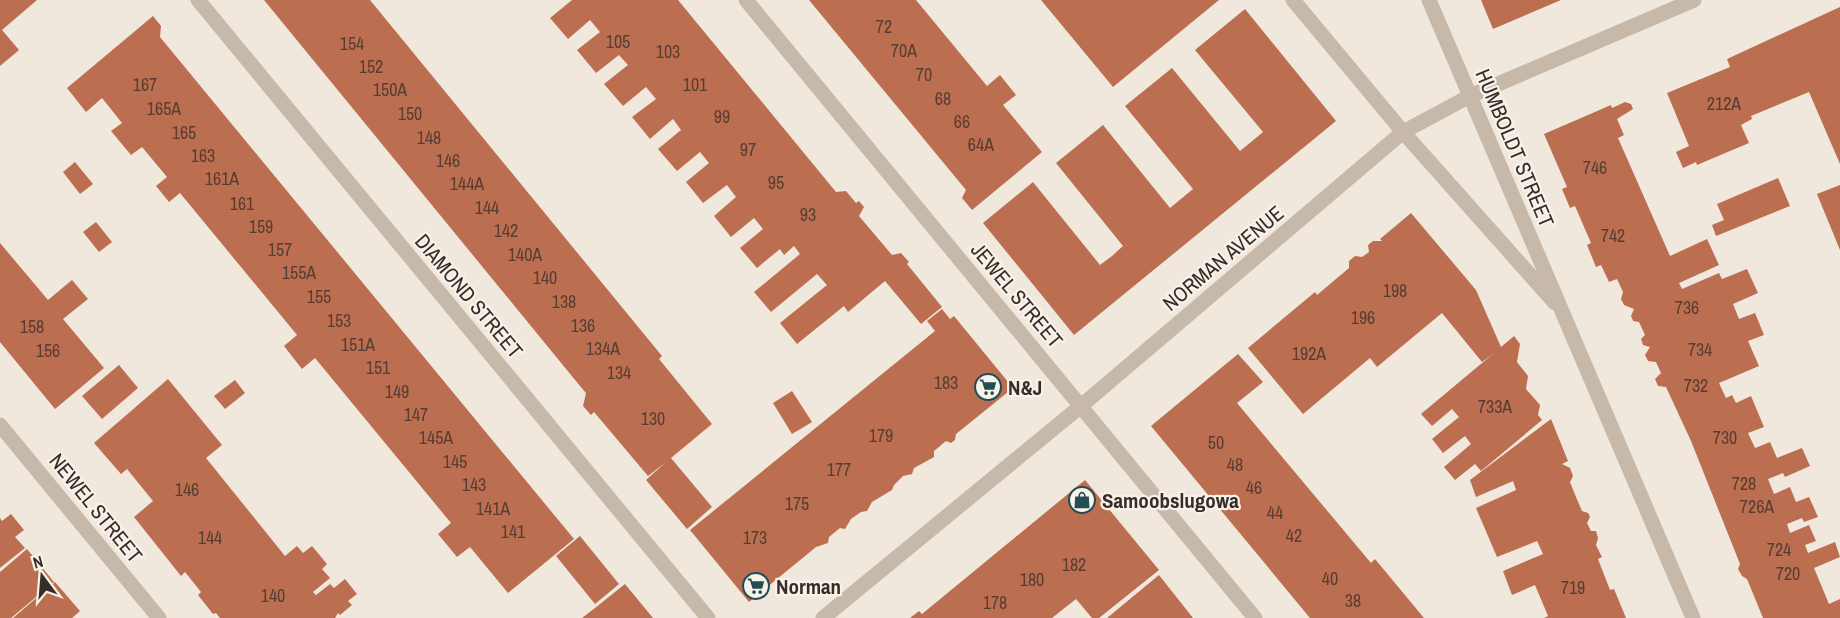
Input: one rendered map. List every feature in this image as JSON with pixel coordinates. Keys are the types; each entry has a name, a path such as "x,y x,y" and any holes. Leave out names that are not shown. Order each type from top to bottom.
{"street":[{"name":"DIAMOND STREET","path":"198,0 708,618"},
{"name":"JEWEL STREET","path":"746,0 1255,618"},
{"name":"HUMBOLDT STREET","path":"1293,0 1403,132 1563,312"},
{"name":"HUMBOLDT STREET","path":"1429,0 1693,618"},
{"name":"NORMAN AVENUE","path":"823,618 1081,406 1403,132 1470,96 1694,0"},
{"name":"NEWEL STREET","path":"0,425 159,618"}],"building":[{"path":"0,0 37,0 2,30 19,50 0,66"},
{"path":"264,0 370,0 662,356 659,359 712,424 671,458 712,507 687,529 646,480 666,462 648,476 594,412 591,415 583,406 586,393"},
{"path":"572,0 678,0 836,192 846,191 856,203 859,201 864,207 859,216 892,255 901,253 909,262 907,264 942,307 921,324 885,281 848,312 844,306 797,344 780,323 827,285 817,274 771,312 754,292 800,254 794,246 784,255 780,249 757,268 740,248 763,229 754,218 731,237 714,216 736,197 727,185 703,203 686,182 709,163 700,152 677,171 658,149 681,130 673,119 650,139 632,117 656,99 646,87 623,106 604,84 628,65 619,55 596,73 577,50 600,32 590,20 568,39 550,18"},
{"path":"809,0 916,0 987,86 1000,75 1016,95 1003,105 1042,152 972,210 962,198 966,190"},
{"path":"1041,0 1219,0 1113,87"},
{"path":"1481,0 1561,0 1493,29"},
{"path":"1840,7 1840,164 1809,92 1751,116 1752,119 1741,125 1749,143 1697,165 1696,162 1683,168 1676,152 1689,146 1667,93 1730,67 1727,59"},
{"path":"1245,9 1336,121 1074,335 983,223 1033,182 1100,265 1112,256 1123,246 1056,163 1103,125 1170,208 1193,189 1125,106 1172,68 1240,151 1263,132 1195,50"},
{"path":"153,16 161,26 160,37 574,539 508,593 470,547 457,557 438,534 451,523 315,358 302,369 284,346 297,335 180,193 169,202 156,186 167,177 142,147 131,155 111,131 122,123 102,98 86,112 67,88"},
{"path":"1625,102 1631,104 1633,109 1617,119 1624,135 1618,138 1670,256 1707,239 1719,265 1679,283 1682,289 1719,273 1722,279 1747,269 1758,293 1733,304 1739,319 1755,313 1764,335 1748,341 1759,366 1719,383 1726,398 1732,395 1736,403 1751,396 1764,427 1748,433 1755,448 1770,442 1777,458 1802,448 1810,466 1785,477 1783,473 1768,479 1774,494 1790,487 1796,502 1809,497 1818,517 1804,522 1802,518 1787,524 1790,533 1809,525 1816,541 1805,545 1808,553 1835,542 1840,557 1814,568 1829,604 1840,599 1840,618 1763,618 1747,579 1738,569 1740,564 1691,441 1666,387 1658,386 1655,379 1661,373 1656,362 1648,361 1645,355 1650,347 1643,345 1641,339 1645,335 1639,322 1633,321 1631,316 1634,309 1624,305 1621,299 1623,292 1617,279 1609,282 1601,265 1596,267 1587,245 1591,243 1575,206 1570,208 1562,189 1567,187 1544,134 1611,105 1612,108"},
{"path":"75,162 93,184 80,194 63,172"},
{"path":"1778,178 1790,206 1716,236 1712,225 1724,220 1717,204"},
{"path":"1840,185 1840,250 1817,194"},
{"path":"1411,213 1476,290 1501,347 1514,336 1520,344 1517,362 1528,376 1526,389 1540,405 1538,415 1542,420 1481,471 1475,464 1455,480 1444,467 1471,444 1465,436 1443,453 1432,439 1459,417 1452,409 1432,426 1421,414 1494,353 1482,362 1442,313 1377,367 1370,358 1303,414 1248,348 1315,292 1317,295 1349,268 1349,261 1355,256 1362,257 1369,252 1368,245 1373,241 1382,241 1380,239"},
{"path":"96,222 112,242 99,252 83,232"},
{"path":"0,243 48,300 72,280 88,299 63,319 104,368 55,409 0,342"},
{"path":"942,309 950,319 954,316 1013,388 956,434 955,440 951,443 946,441 934,451 934,457 914,468 912,474 903,476 892,490 872,502 867,511 861,512 851,519 845,529 840,528 829,537 828,543 816,547 749,602 690,530 935,331 927,321"},
{"path":"1238,354 1263,382 1237,403 1371,563 1375,559 1424,618 1310,618 1151,426"},
{"path":"119,365 138,388 102,419 82,396"},
{"path":"168,379 222,445 206,458 285,556 297,546 303,553 312,546 327,564 322,569 330,578 313,592 316,595 330,584 334,588 345,579 357,594 348,601 352,605 340,615 338,613 335,618 220,618 216,613 213,614 198,595 201,592 185,572 181,576 134,517 153,501 127,469 121,474 94,443"},
{"path":"235,380 245,393 225,409 214,396"},
{"path":"792,391 812,422 792,434 773,403"},
{"path":"1551,419 1568,461 1562,464 1570,468 1573,476 1570,482 1576,497 1582,511 1588,513 1590,517 1587,523 1591,531 1596,531 1598,538 1596,545 1602,557 1598,559 1610,590 1614,589 1626,618 1544,618 1548,616 1535,585 1512,595 1503,571 1543,554 1537,541 1497,557 1476,508 1516,490 1513,481 1476,497 1470,480"},
{"path":"1085,480 1159,570 1099,618 1092,618 1076,599 1052,618 910,618 919,611 922,614"},
{"path":"11,514 24,530 15,537 25,548 0,568 0,518 2,521"},
{"path":"580,536 619,584 595,604 556,556"},
{"path":"27,549 54,582 11,618 0,618 0,572"},
{"path":"1159,575 1193,618 1107,618"},
{"path":"55,582 80,611 72,618 13,618"},
{"path":"625,584 653,618 582,618 595,608"}],"place":[{"name":"N&J","path":"988,387"},
{"name":"Samoobslugowa","path":"1082,500"},
{"name":"Norman","path":"756,586"}]}
